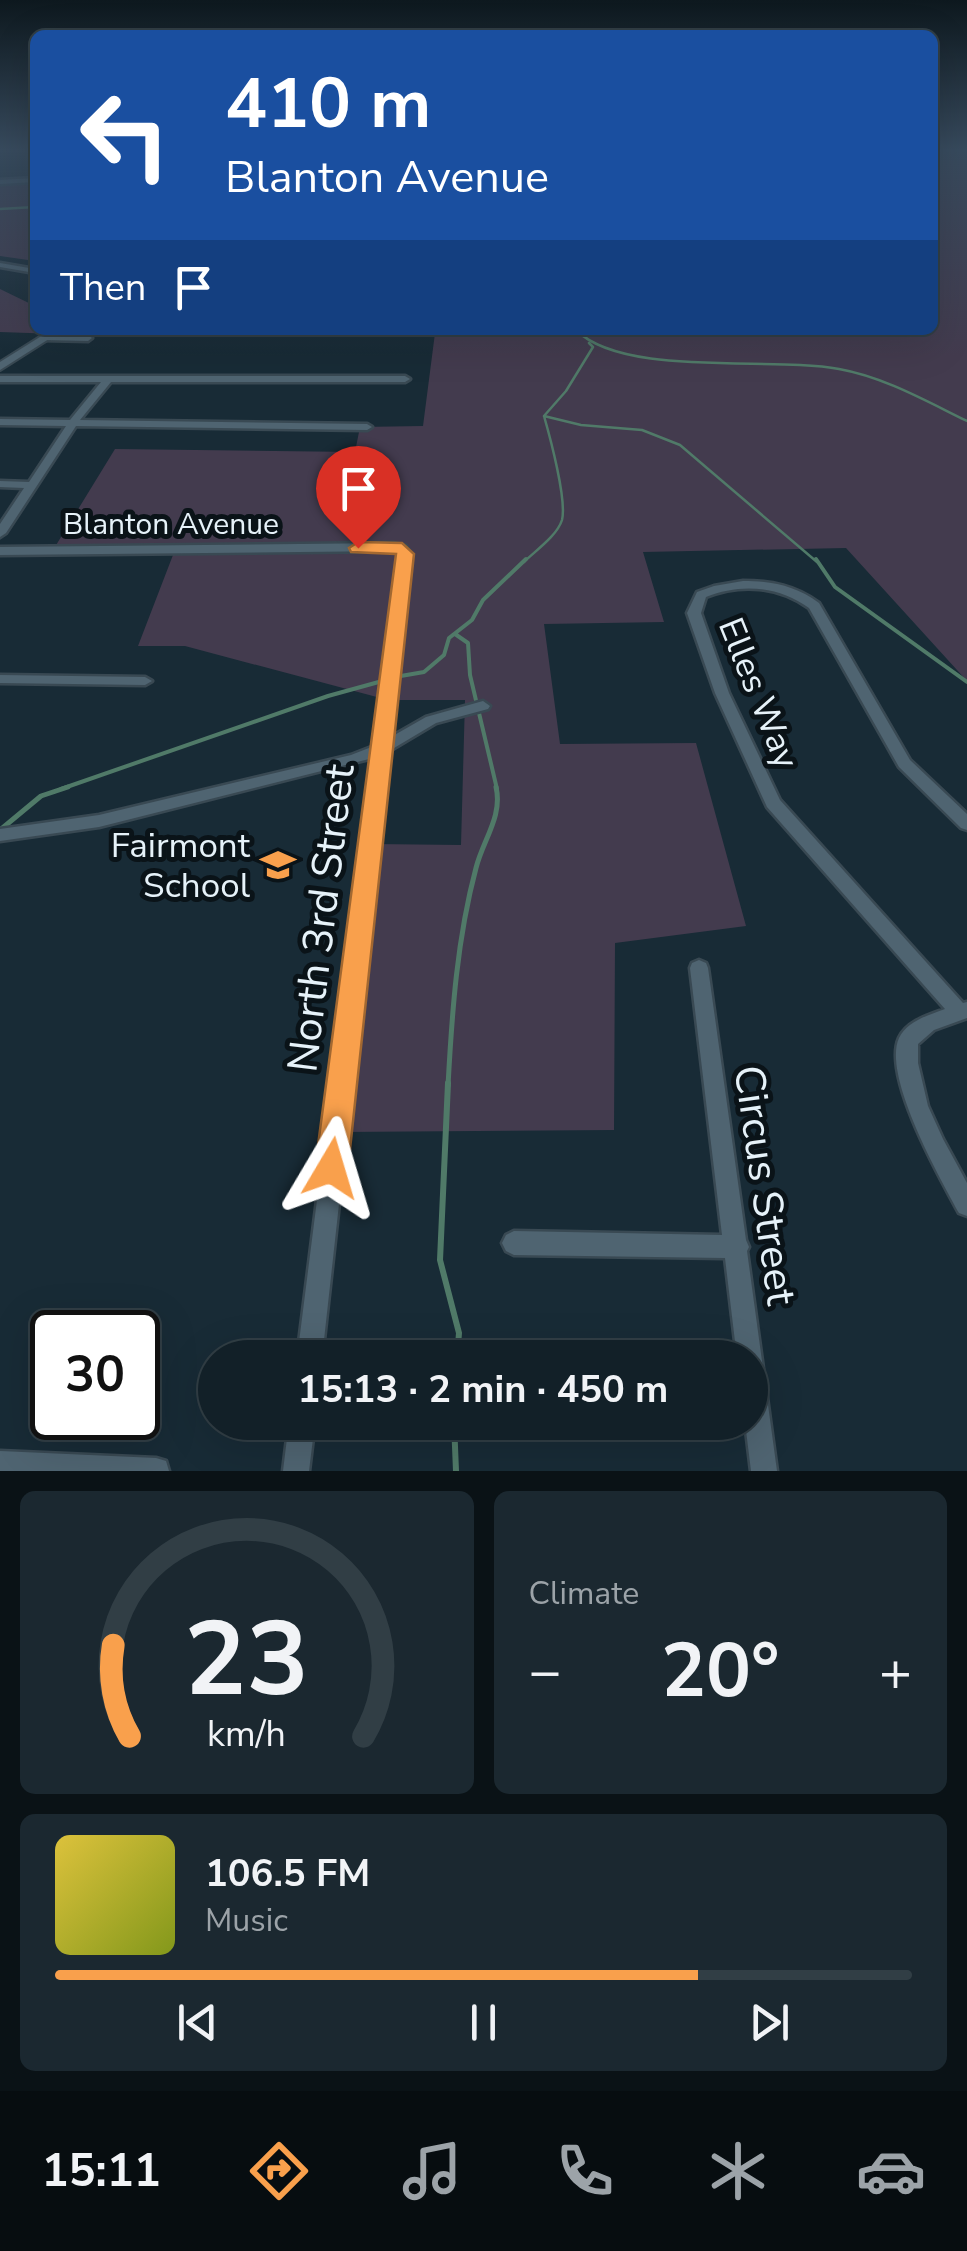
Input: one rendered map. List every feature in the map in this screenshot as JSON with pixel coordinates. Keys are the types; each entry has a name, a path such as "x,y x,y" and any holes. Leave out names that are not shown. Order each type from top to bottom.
{"street":[{"path":"0,265 30,270"},
{"path":"0,367 50,335"},
{"path":"46,338 88,338"},
{"path":"0,379 405,379"},
{"path":"0,533 73,423 108,380"},
{"path":"0,422 367,426"},
{"path":"0,484 32,485"},
{"name":"Blanton Avenue","path":"0,551 402,549"},
{"name":"North 3rd Street","path":"311,1340 405,554 402,549"},
{"name":"Elles Way","path":"963,1011 773,803 722,693 694,613 701,595 732,585 785,590 805,598 814,606 904,763 967,824"},
{"path":"0,680 146,681"},
{"path":"0,834 99,821 380,750 431,720 483,706"},
{"name":"Circus Street","path":"699,968 764,1471"},
{"path":"963,1011 928,1024 908,1041 906,1067 916,1104 967,1205"},
{"path":"514,1243 737,1248"},
{"path":"296,1471 300,1440"},
{"path":"0,1464 156,1471"}],"shaded area":[{"path":"0,219 30,219 30,260 0,256"},
{"path":"938,219 967,219 967,681 846,548 643,552 664,622 544,624 560,744 696,743 746,926 615,943 614,1130 342,1132 372,844 461,845 465,700 388,700 185,646 138,646 173,555 50,555 115,449 355,452 360,427 423,426 435,335 938,335"},
{"path":"0,289 30,304 30,333 0,332"}],"waterway":[{"path":"583,335 598,345 628,355 663,360 839,369 872,378 967,421"},
{"path":"544,416 566,391 593,347 589,343"},
{"path":"524,562 551,537 562,520 560,484 544,416"},
{"path":"544,416 581,425 642,430 680,445 817,562"},
{"path":"395,677 424,672 444,655 449,638 472,620 483,600 526,559"},
{"path":"816,559 835,587 967,682"},
{"path":"455,634 468,643 470,675 497,789"},
{"path":"61,789 328,696 386,680"},
{"path":"0,830 41,796 68,787"},
{"path":"448,1086 464,922 476,868 495,818 496,787"},
{"path":"448,1083 440,1260 458,1340"},
{"path":"455,1440 456,1471"}],"place":[{"name":"Fairmont School","path":"278,865"}],"route":[{"path":"331,1168 405,554 402,549 358,548"}]}
